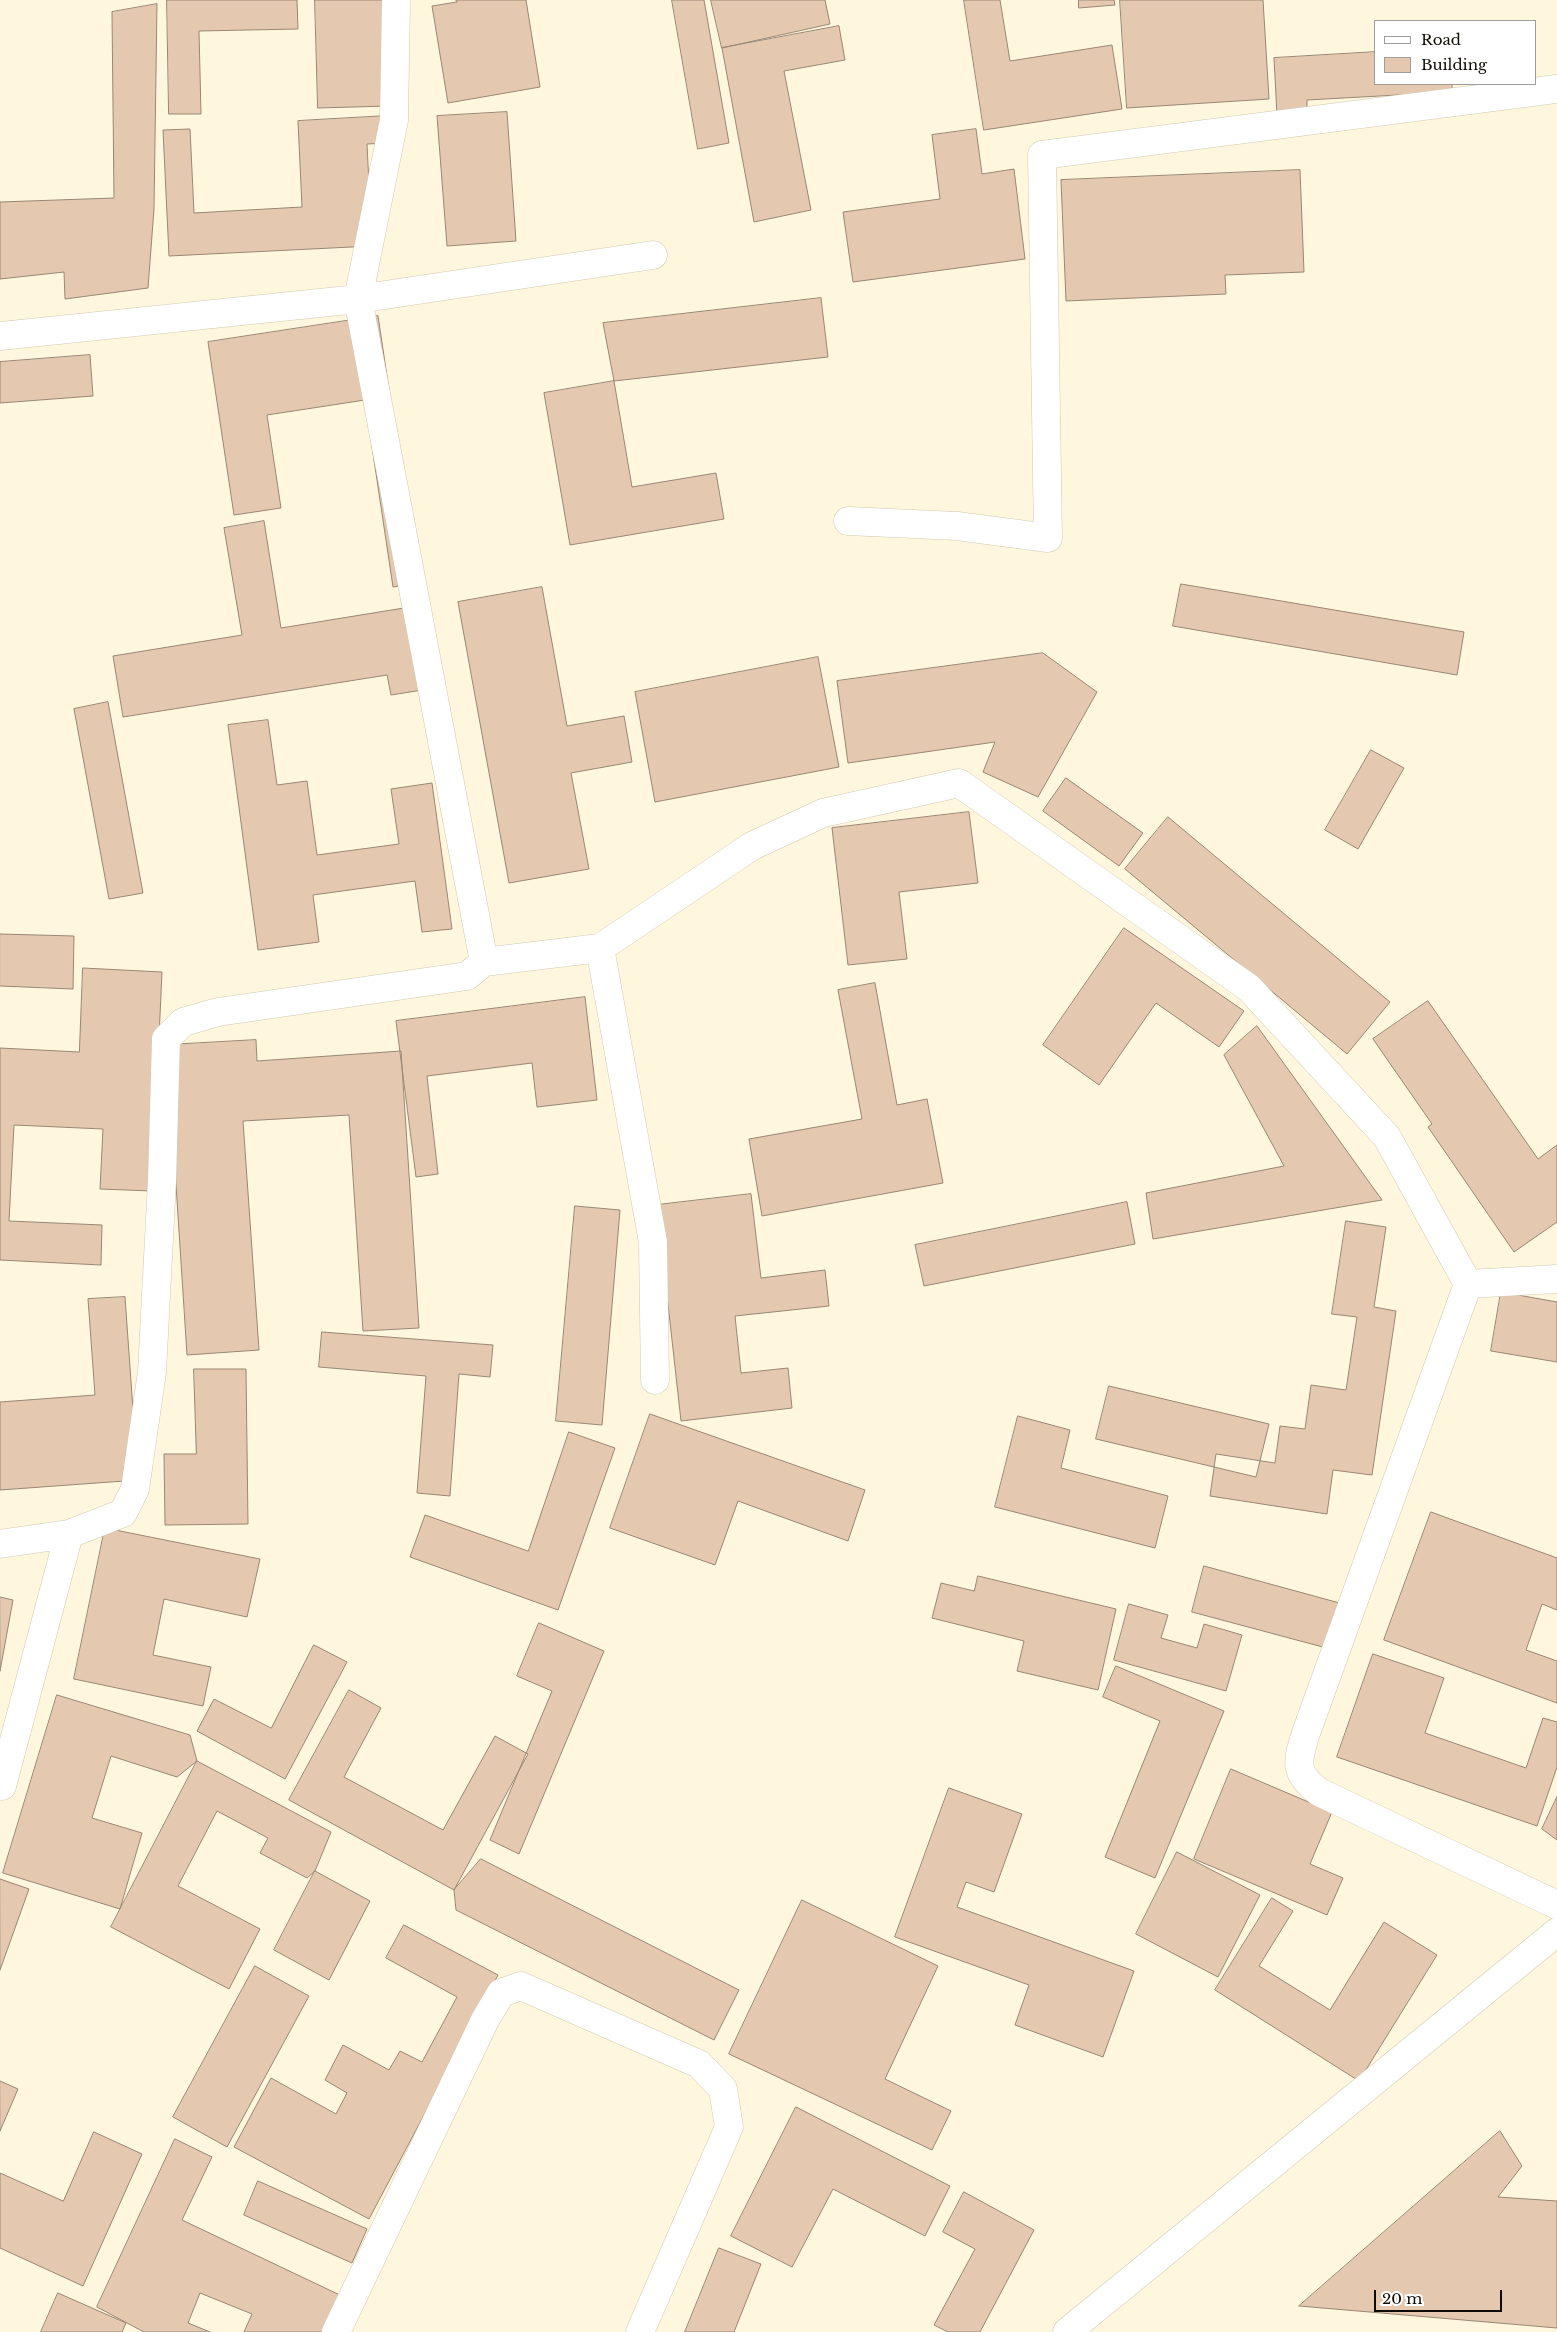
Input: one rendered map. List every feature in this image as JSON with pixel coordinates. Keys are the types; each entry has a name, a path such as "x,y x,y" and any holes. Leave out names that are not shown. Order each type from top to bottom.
{"street":[{"path":"396,0 394,120 358,299 484,962"},
{"path":"848,521 957,526 1048,538 1042,155 1557,89"},
{"path":"0,336 358,299 653,255"},
{"path":"0,1544 69,1534 123,1513 135,1489 152,1372 162,1181 166,1039 183,1022 218,1012 467,976 484,962 600,948 752,846 814,817 824,813 959,783 1249,988 1387,1137 1468,1284 1297,1762 1304,1781 1319,1792 1557,1905"},
{"path":"600,948 653,1242 655,1380"},
{"path":"1468,1284 1557,1279"},
{"path":"2,1786 69,1534"},
{"path":"1068,2332 1557,1932"},
{"path":"336,2332 485,2020 501,1993 521,1986 699,2064 723,2089 729,2127 640,2332"}],"building":[{"path":"167,0 297,0 298,29 199,31 201,114 169,114"},
{"path":"315,0 386,0 389,106 318,108"},
{"path":"456,0 526,0 540,87 448,103 432,6 457,2"},
{"path":"672,0 704,0 729,143 698,149"},
{"path":"711,0 825,0 830,24 722,48"},
{"path":"964,0 1000,0 1010,61 1112,45 1122,109 984,130"},
{"path":"1079,0 1114,0 1115,5 1079,8"},
{"path":"1120,0 1263,0 1269,99 1127,108"},
{"path":"157,4 154,209 148,288 65,299 64,272 0,279 0,202 114,198 112,12"},
{"path":"839,26 845,60 784,71 811,210 754,222 722,48"},
{"path":"1374,52 1374,85 1452,85 1452,92 1307,100 1307,111 1277,115 1274,58"},
{"path":"507,112 516,241 447,246 437,116"},
{"path":"386,116 387,143 367,144 372,246 169,256 163,130 190,129 194,213 302,207 298,121"},
{"path":"976,129 982,174 1014,169 1025,259 853,282 843,212 940,199 932,135"},
{"path":"1300,170 1304,272 1225,275 1226,294 1066,301 1061,180"},
{"path":"821,298 828,357 614,381 603,323"},
{"path":"378,316 418,583 393,587 365,400 267,415 281,508 234,515 208,342"},
{"path":"90,355 93,396 0,403 0,362"},
{"path":"614,381 632,487 716,473 724,519 570,545 544,393"},
{"path":"264,521 281,628 416,606 429,689 391,695 387,675 123,717 113,656 242,635 224,528"},
{"path":"1181,584 1464,632 1457,675 1173,626"},
{"path":"542,587 567,726 624,716 632,762 571,773 589,869 509,883 458,602"},
{"path":"1043,653 1097,692 1038,797 983,772 995,742 848,763 837,681"},
{"path":"818,657 839,767 655,802 635,692"},
{"path":"108,702 143,893 109,899 74,709"},
{"path":"268,720 277,785 307,781 317,855 399,844 391,789 432,783 452,929 422,932 415,881 313,895 319,942 258,950 228,725"},
{"path":"1371,750 1404,768 1358,849 1325,830"},
{"path":"1066,778 1143,833 1119,866 1043,811"},
{"path":"969,812 978,883 899,892 907,959 848,965 832,828"},
{"path":"1168,817 1390,1002 1347,1054 1125,869"},
{"path":"1124,928 1244,1011 1219,1047 1156,1003 1099,1085 1043,1045"},
{"path":"0,934 74,936 73,989 0,986"},
{"path":"83,968 162,972 152,1191 100,1189 103,1129 14,1125 9,1221 102,1225 101,1265 0,1260 0,1048 79,1052"},
{"path":"875,983 897,1105 927,1099 943,1183 762,1216 749,1139 862,1119 838,990"},
{"path":"585,997 597,1100 537,1107 532,1063 427,1076 438,1174 416,1177 396,1021"},
{"path":"1428,1001 1538,1159 1557,1145 1557,1222 1514,1252 1428,1127 1432,1124 1373,1039"},
{"path":"1257,1026 1382,1200 1153,1239 1146,1193 1284,1166 1224,1055"},
{"path":"256,1040 257,1061 401,1051 419,1328 363,1331 349,1115 243,1121 259,1350 187,1355 167,1045"},
{"path":"751,1194 761,1278 825,1270 829,1306 735,1316 741,1373 788,1368 792,1408 681,1421 657,1205"},
{"path":"1127,1202 1135,1244 924,1286 915,1245"},
{"path":"575,1206 620,1210 602,1425 556,1421"},
{"path":"1346,1221 1386,1227 1374,1307 1396,1311 1372,1475 1333,1470 1327,1514 1210,1496 1216,1454 1275,1463 1280,1426 1305,1429 1311,1385 1346,1390 1357,1317 1332,1314"},
{"path":"1501,1292 1557,1302 1557,1362 1491,1351"},
{"path":"125,1297 138,1480 0,1490 0,1402 95,1395 88,1299"},
{"path":"322,1332 493,1345 490,1377 459,1374 450,1496 417,1493 426,1376 319,1367"},
{"path":"194,1369 246,1369 248,1524 165,1525 164,1454 196,1454"},
{"path":"1109,1386 1269,1424 1256,1477 1096,1439"},
{"path":"650,1414 865,1490 848,1541 738,1501 715,1565 610,1528"},
{"path":"1018,1416 1070,1430 1061,1468 1168,1496 1155,1548 995,1507"},
{"path":"569,1432 615,1448 558,1610 410,1557 425,1515 528,1551"},
{"path":"1431,1512 1557,1558 1557,1610 1542,1604 1526,1650 1557,1661 1557,1703 1384,1640"},
{"path":"105,1528 260,1559 247,1617 164,1599 153,1655 211,1667 203,1706 74,1679"},
{"path":"1204,1566 1347,1605 1334,1650 1192,1612"},
{"path":"978,1576 1116,1609 1098,1690 1017,1671 1024,1641 932,1618 941,1583 974,1591"},
{"path":"0,1597 13,1600 0,1671"},
{"path":"1129,1604 1168,1615 1161,1638 1197,1648 1204,1624 1242,1635 1226,1691 1114,1660"},
{"path":"539,1623 604,1651 519,1854 490,1840 552,1691 517,1676"},
{"path":"314,1645 347,1662 285,1779 197,1731 214,1699 271,1728"},
{"path":"1373,1654 1444,1678 1425,1733 1526,1768 1543,1718 1557,1722 1557,1767 1537,1826 1337,1757"},
{"path":"1116,1666 1224,1711 1155,1878 1105,1857 1160,1721 1103,1697"},
{"path":"349,1690 381,1708 344,1777 443,1830 495,1736 528,1754 454,1890 289,1800"},
{"path":"57,1695 190,1735 197,1761 177,1777 111,1756 92,1818 142,1833 120,1909 3,1873"},
{"path":"197,1761 331,1832 315,1871 307,1878 260,1853 268,1838 217,1811 178,1886 260,1929 229,1989 111,1927"},
{"path":"1231,1769 1332,1812 1310,1864 1343,1878 1327,1915 1194,1859"},
{"path":"949,1788 1022,1814 994,1892 966,1882 957,1907 1134,1971 1103,2057 1015,2025 1029,1985 895,1937"},
{"path":"1557,1797 1557,1840 1542,1829"},
{"path":"1177,1852 1260,1895 1218,1977 1136,1934"},
{"path":"481,1859 739,1990 714,2040 456,1910 454,1890"},
{"path":"315,1871 370,1901 329,1980 274,1950"},
{"path":"0,1879 29,1889 0,1970"},
{"path":"1272,1898 1293,1911 1259,1966 1330,2010 1384,1922 1437,1955 1359,2081 1215,1990"},
{"path":"802,1900 938,1966 885,2079 951,2111 932,2150 729,2054"},
{"path":"404,1925 498,1975 369,2219 234,2147 271,2078 336,2114 347,2093 325,2080 343,2045 389,2070 400,2051 422,2062 457,1997 386,1958"},
{"path":"255,1966 309,1996 227,2147 173,2117"},
{"path":"0,2081 18,2089 0,2131"},
{"path":"796,2107 950,2186 925,2236 833,2189 792,2267 731,2236"},
{"path":"1500,2131 1522,2166 1498,2197 1557,2201 1557,2328 1299,2306"},
{"path":"94,2132 142,2154 83,2286 0,2248 0,2173 63,2201"},
{"path":"175,2139 212,2157 182,2220 344,2297 327,2332 244,2332 252,2314 200,2293 188,2323 210,2332 144,2332 97,2307"},
{"path":"258,2181 367,2229 352,2263 244,2215"},
{"path":"964,2192 1034,2230 980,2332 948,2332 934,2325 975,2249 943,2232"},
{"path":"719,2248 761,2264 734,2332 685,2332"},
{"path":"58,2293 126,2323 122,2332 41,2332"}]}
